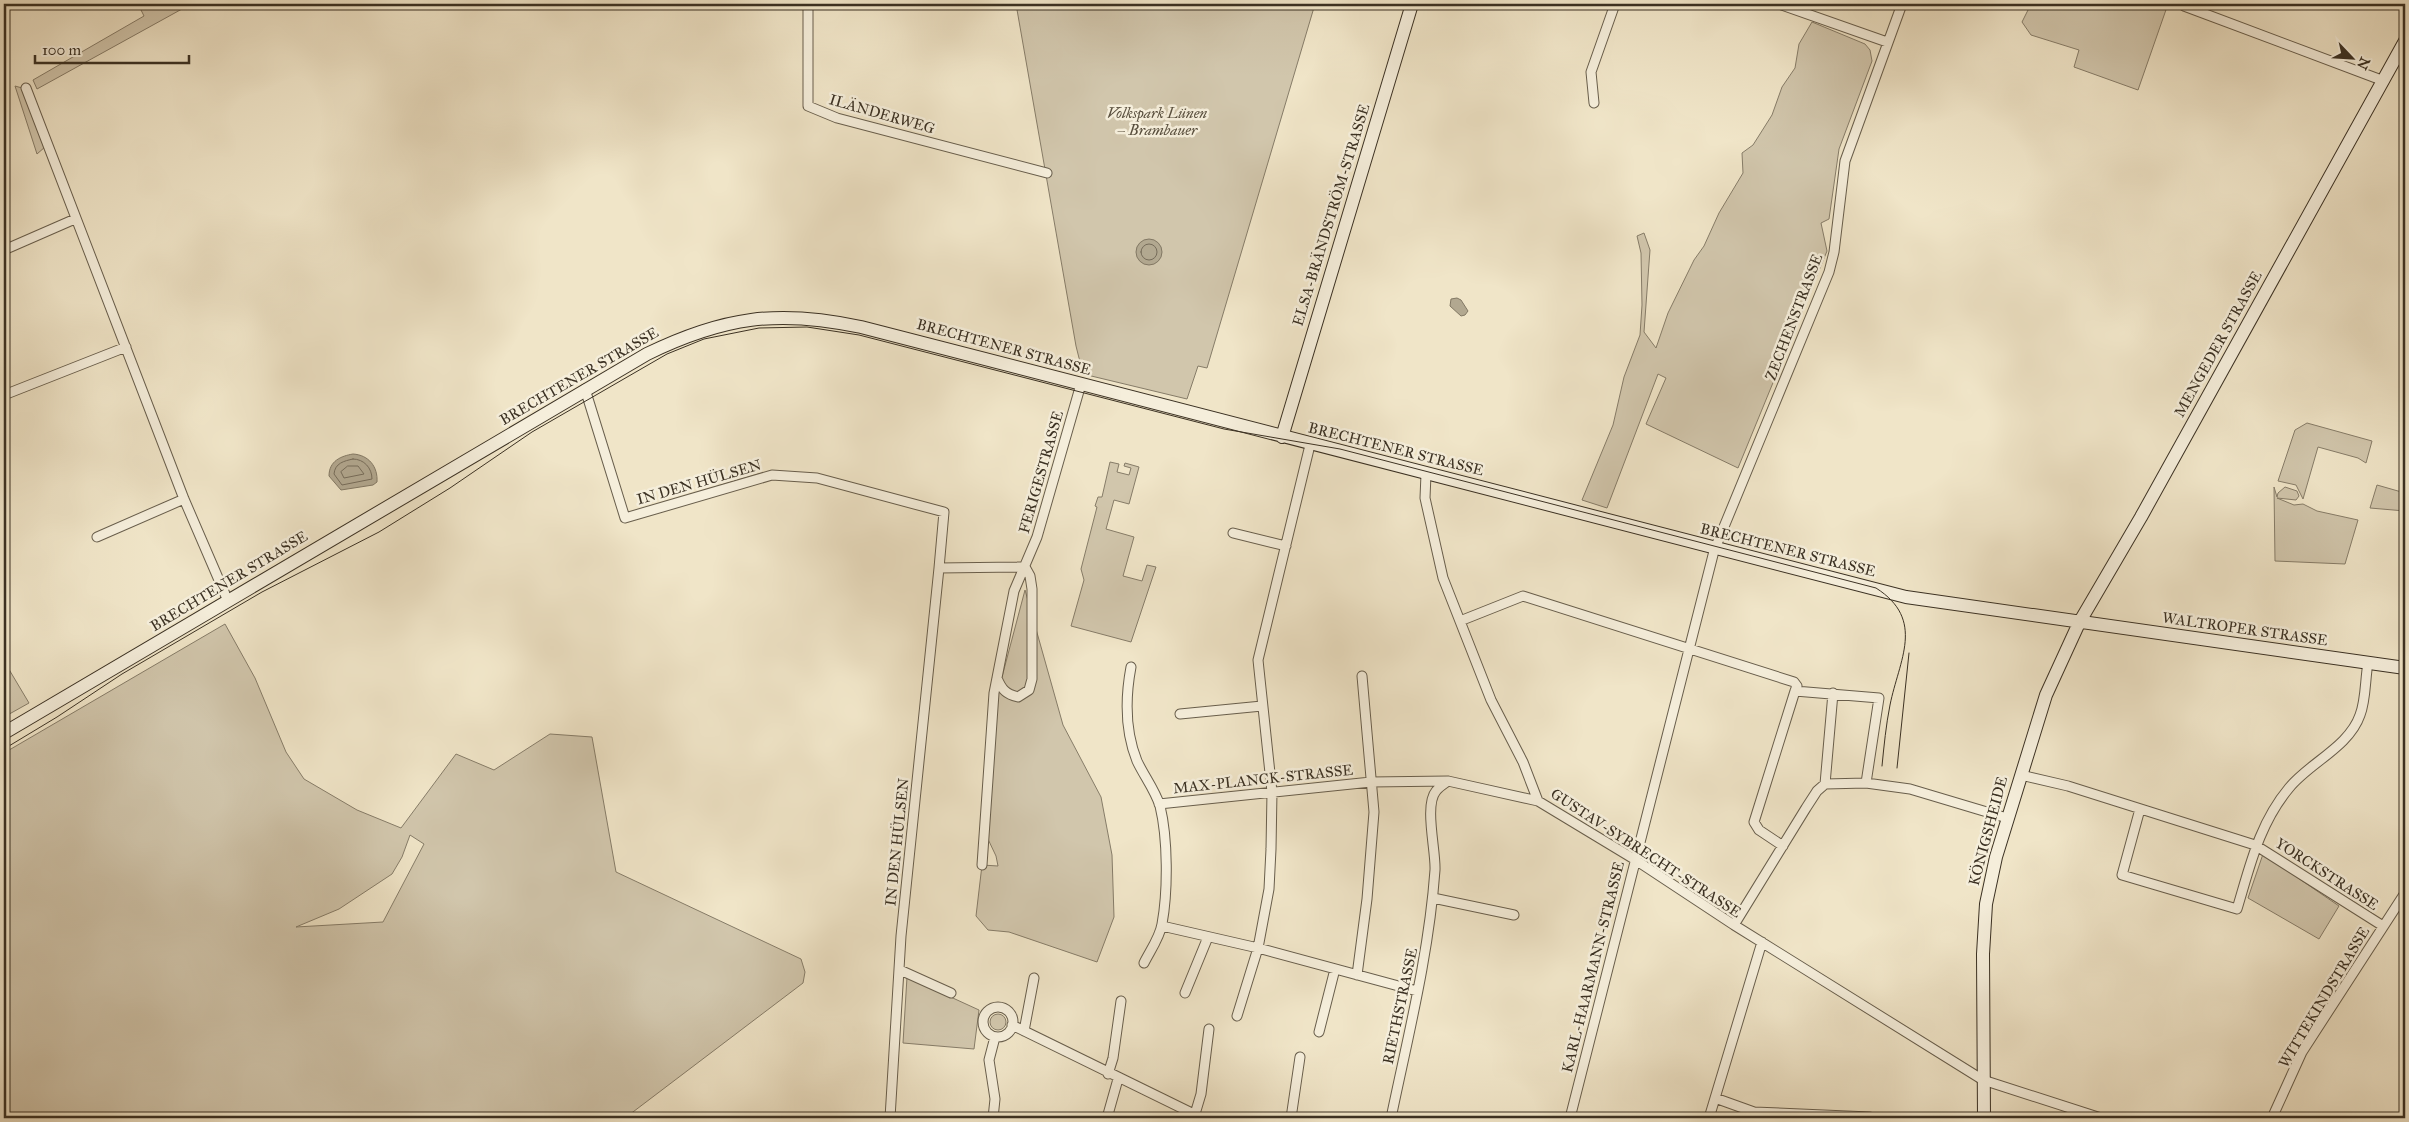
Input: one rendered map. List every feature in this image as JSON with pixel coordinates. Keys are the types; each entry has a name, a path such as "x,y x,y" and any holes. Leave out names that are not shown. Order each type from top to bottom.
{"main road":[{"name":"ELSA-BRÄNDSTRÖM-STRASSE","path":"1282,437 1412,4"},
{"name":"MENGEDER STRASSE","path":"2079,623 2404,48"},
{"name":"BRECHTENER STRASSE","path":"4,733 647,354 693,333 725,323 778,317 818,319 860,326 1310,445 1906,597 2079,623"},
{"name":"WALTROPER STRASSE","path":"2079,623 2405,668"},
{"name":"KÖNIGSHEIDE","path":"1984,1118 1985,912 1989,883 2007,818 2046,695 2079,623"}],"street":[{"name":"ILÄNDERWEG","path":"808,4 808,106 837,118 1047,173"},
{"path":"1594,103 1592,72 1615,4"},
{"path":"1779,4 1887,42"},
{"name":"ZECHENSTRASSE","path":"1715,548 1830,272 1845,161 1902,4"},
{"path":"2184,6 2384,81"},
{"path":"26,88 184,499 228,601"},
{"path":"4,250 75,219"},
{"path":"4,395 126,347"},
{"name":"FERIGESTRASSE","path":"982,865 997,678 1014,591 1037,537 1081,384"},
{"name":"IN DEN HÜLSEN","path":"585,389 625,518 772,475 817,478 944,512 900,970 890,1118"},
{"path":"1237,1016 1258,948 1269,889 1272,792 1258,660 1310,445"},
{"name":"GUSTAV-SYBRECHT-STRASSE","path":"1426,474 1425,498 1443,578 1491,700 1522,762 1538,801 1634,859 1734,925 1983,1080 2101,1118"},
{"path":"97,537 184,499"},
{"path":"1232,533 1286,546"},
{"name":"KARL-HAARMANN-STRASSE","path":"1570,1118 1634,859 1715,548"},
{"path":"939,568 1025,567 1030,576 1034,665 1029,690 1018,697 1008,695 1002,690 997,678"},
{"path":"1460,621 1524,596 1688,648 1795,687 1879,698 1866,783"},
{"path":"2255,844 2267,821 2289,788 2354,728 2360,715 2368,663"},
{"path":"1131,667 1126,690 1126,717 1137,760 1159,804 1163,824 1166,878 1162,926 1144,963"},
{"name":"MAX-PLANCK-STRASSE","path":"1362,676 1371,782"},
{"path":"1783,846 1759,830 1754,822 1795,687"},
{"path":"1825,784 1833,693"},
{"path":"1180,714 1262,706"},
{"name":"YORCKSTRASSE","path":"2021,775 2068,786 2255,844 2383,926"},
{"name":"MAX-PLANCK-STRASSE","path":"1159,804 1371,782 1448,781 1538,801"},
{"name":"RIETHSTRASSE","path":"1391,1118 1417,991 1433,898 1435,862 1431,808 1435,792 1448,781"},
{"path":"1357,975 1367,899 1374,812 1371,782"},
{"path":"1734,925 1817,791 1825,784 1866,783 1910,789 2007,818"},
{"name":"YORCKSTRASSE","path":"2140,809 2122,875 2237,909 2255,844"},
{"name":"WITTEKINDSTRASSE","path":"2272,1118 2302,1052 2405,893"},
{"path":"1433,898 1514,915"},
{"path":"1162,926 1258,948 1417,991"},
{"path":"1184,993 1208,937"},
{"path":"1709,1118 1762,942"},
{"path":"1319,1032 1335,969"},
{"path":"900,970 951,993"},
{"path":"1024,1031 1034,978"},
{"path":"1108,1074 1113,1058 1121,1001"},
{"path":"999,1007 1008,1011 1012,1019 1012,1025 1004,1035 995,1037 987,1032 983,1024 985,1015 990,1009 999,1007"},
{"path":"1012,1025 1118,1079 1199,1116 1209,1029"},
{"path":"993,1118 995,1099 989,1060 995,1037"},
{"path":"1291,1118 1300,1056"},
{"path":"1108,1118 1118,1079"},
{"path":"1715,1098 1754,1112 1870,1117"}],"green space":[{"path":"138,4 191,4 37,89 33,80 144,16"},
{"name":"Volkspark Lünen – Brambauer","path":"1016,4 1315,4 1207,368 1198,366 1187,399 1083,374 1076,346"},
{"path":"2031,4 2168,4 2138,90 2074,67 2079,50 2031,35 2022,22"},
{"path":"1812,22 1865,44 1870,50 1872,61 1839,149 1829,219 1821,223 1827,251 1738,468 1646,424 1666,378 1658,374 1607,508 1582,500 1613,425 1624,377 1640,335 1642,305 1641,253 1637,236 1644,233 1650,250 1644,332 1656,348 1668,313 1694,260 1704,246 1719,213 1743,173 1742,153 1753,145 1772,115 1782,87 1795,68 1799,44"},
{"path":"15,86 22,88 45,147 37,154"},
{"path":"2307,423 2372,441 2366,463 2358,458 2318,447 2303,499 2296,485 2278,481 2295,430"},
{"path":"1313,426 1343,434 1342,438 1312,431"},
{"path":"1110,462 1119,464 1117,472 1129,475 1131,468 1124,466 1125,463 1139,467 1129,504 1114,500 1106,529 1134,537 1123,576 1142,581 1147,565 1156,567 1131,642 1071,626 1084,580 1081,569 1097,507 1095,506 1098,497 1102,497"},
{"path":"2377,485 2405,493 2405,511 2370,508"},
{"path":"2274,487 2277,497 2278,493 2285,487 2297,491 2299,496 2296,500 2277,498 2294,505 2303,504 2317,511 2358,520 2345,564 2275,561"},
{"path":"1025,590 1063,725 1101,797 1112,855 1114,917 1097,962 1009,932 988,930 976,916 982,865 998,866 996,856 987,837 998,692"},
{"path":"225,624 255,678 286,752 304,779 357,810 401,828 456,754 494,770 550,734 592,737 616,872 801,959 805,972 803,983 625,1118 4,1118 4,753","holes":["410,835 424,844 383,922 296,927 339,909 392,874 402,857"]},
{"path":"4,661 29,703 4,717"},
{"path":"2263,854 2339,906 2319,939 2248,898"},
{"path":"907,977 979,1010 974,1049 903,1043"},
{"path":"998,1014 1006,1022 998,1030 990,1022"}],"water":[{"path":"1149,239 1158,243 1162,252 1158,261 1149,265 1140,261 1136,252 1140,243"},
{"path":"1457,298 1461,300 1468,311 1465,315 1461,316 1450,306 1451,299"},
{"path":"353,454 368,459 376,471 377,482 373,485 341,490 329,476 331,467 336,460"}],"tram line":[{"path":"4,749 122,674 262,592 379,532 450,488 532,432 667,354 704,339 759,328 807,327 859,335 1224,429 1340,449 1876,588 1891,600 1901,613 1905,627 1903,657 1890,705 1882,766"},
{"path":"1897,768 1909,653"}]}
